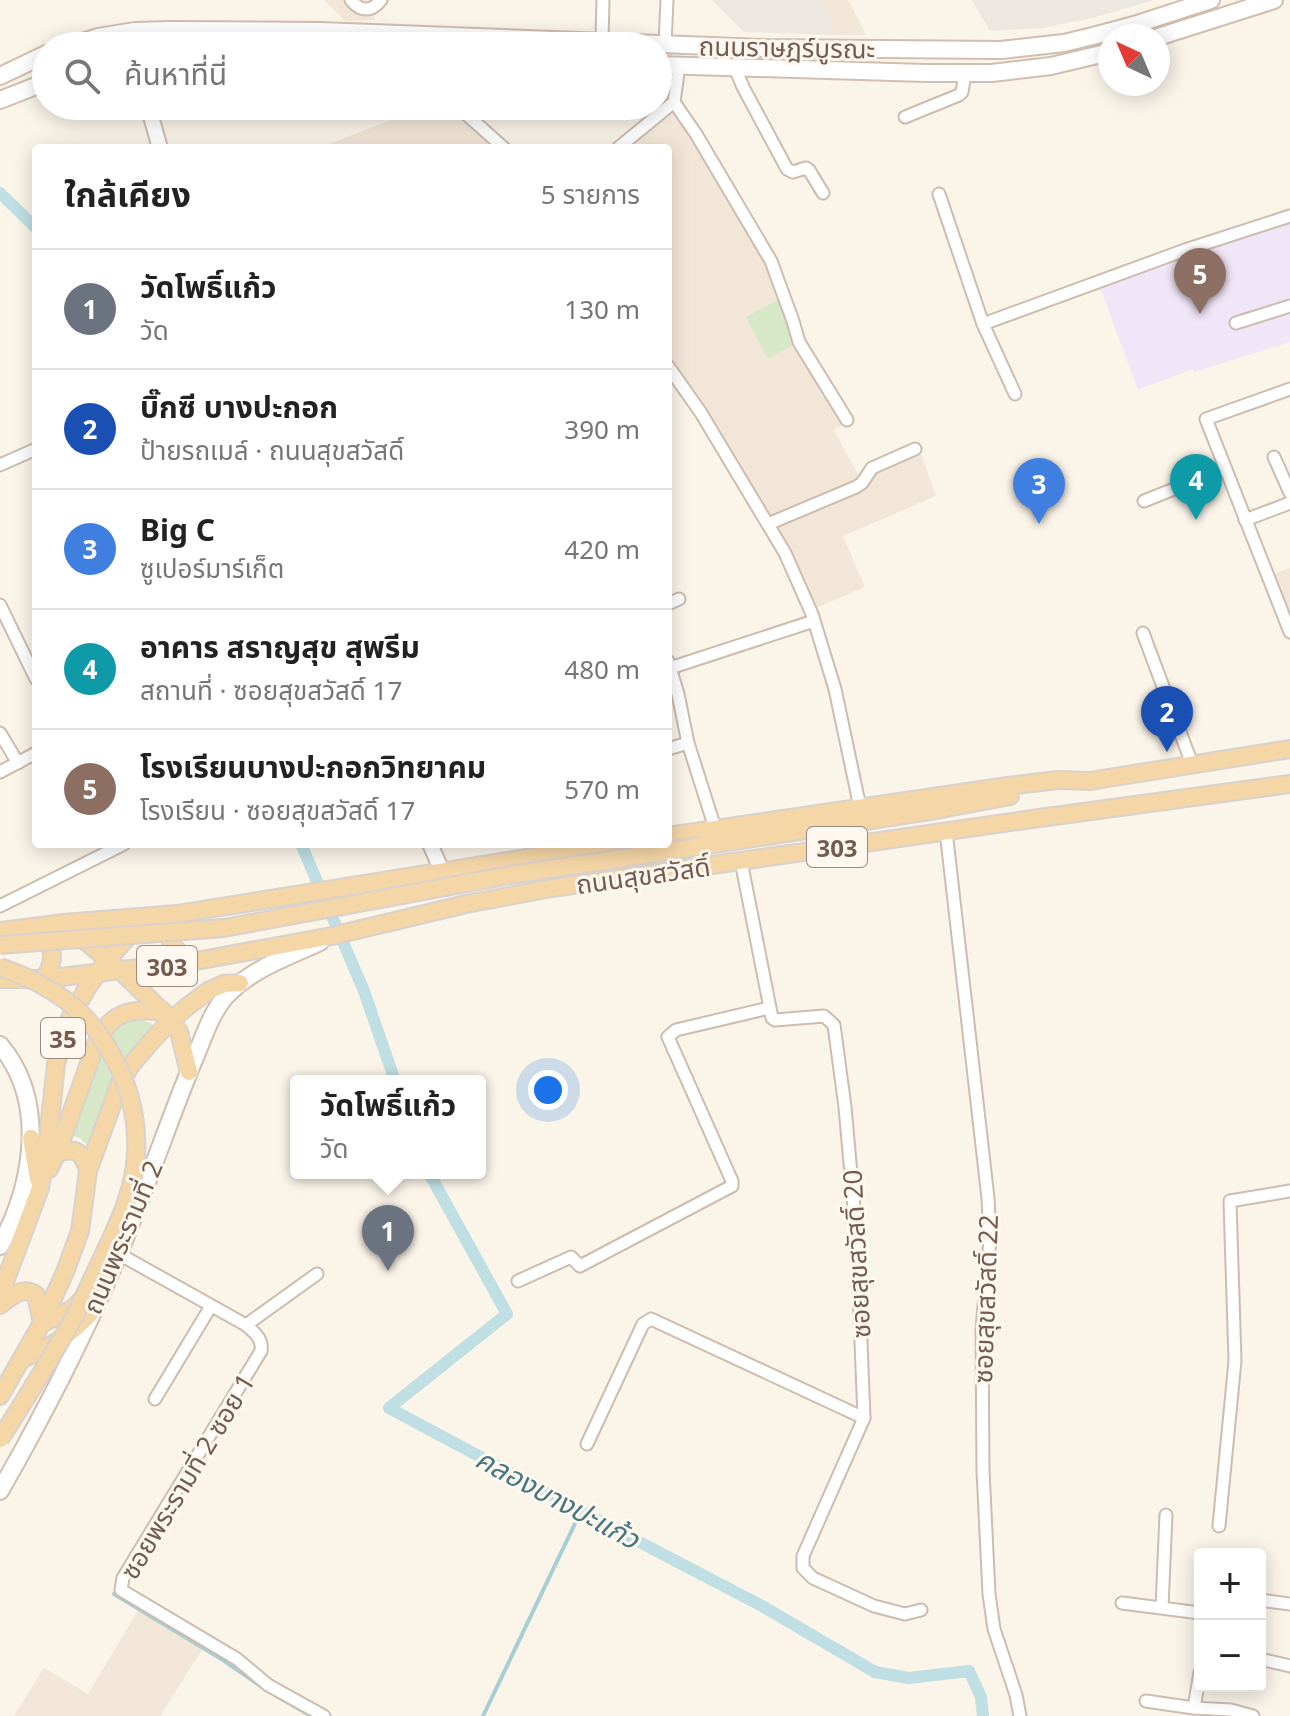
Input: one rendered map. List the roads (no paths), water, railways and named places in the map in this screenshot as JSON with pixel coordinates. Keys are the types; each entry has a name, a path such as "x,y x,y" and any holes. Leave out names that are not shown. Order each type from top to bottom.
{"main road":[{"name":"ถนนราษฎร์บูรณะ","path":"672,44 957,50 1017,48 1093,36 1211,0"},
{"path":"1170,33 1274,0"},
{"name":"ถนนราษฎร์บูรณะ","path":"672,66 965,74 1023,71 1098,55"},
{"path":"0,76 32,61"},
{"path":"3,99 32,88"},
{"name":"ถนนสุขสวัสดิ์","path":"672,835 1058,780 1090,781 1290,749"},
{"name":"303","path":"0,945 224,928 510,875 936,810 1090,781"},
{"name":"ถนนสุขสวัสดิ์","path":"0,979 43,979 109,968 191,962 332,936 466,904 552,888 1290,784"},
{"name":"ถนนสุขสวัสดิ์","path":"0,931 152,917 264,902 588,848"},
{"path":"177,914 169,938 174,948 191,962"},
{"name":"35","path":"0,1295 40,1188 61,1041 77,1003 109,968 139,925 152,917"},
{"path":"64,923 109,968 168,1016 179,1032 189,1072"},
{"path":"36,927 52,947 54,958 50,971 43,979"},
{"name":"ถนนพระรามที่ 2","path":"0,1491 44,1410 119,1254 213,1014 240,983 260,970 332,936"},
{"path":"0,967 28,977 60,996 87,1019 107,1045 125,1083 134,1116 136,1156 125,1205 74,1316 0,1439"},
{"name":"ถนนพระรามที่ 2","path":"0,1396 42,1323 65,1272 80,1231 88,1171 120,1083 168,1016 208,991 224,984 240,983"},
{"path":"40,1188 57,1153 97,1041 107,1025 114,1018 133,1010 168,1016"},
{"name":"35","path":"0,1045 20,1074 30,1111 31,1138 23,1186 0,1246"},
{"path":"31,1138 40,1188"},
{"path":"57,1153 69,1150 81,1153 88,1171"},
{"path":"0,1305 14,1294 27,1290 33,1292 42,1323 71,1310 109,1275"},
{"path":"22,1359 50,1348 71,1334 91,1313"}],"street":[{"path":"351,0 357,7 367,9 381,0"},
{"path":"602,32 603,0"},
{"path":"666,32 667,0"},
{"path":"679,66 674,102 771,261 799,342 847,420"},
{"path":"735,68 787,169 793,172 809,170 823,193"},
{"path":"905,117 959,95 965,74"},
{"path":"152,120 159,144"},
{"path":"473,120 500,144"},
{"path":"623,144 652,120"},
{"path":"939,194 983,324 1015,394"},
{"path":"983,324 1185,250 1290,216"},
{"path":"1236,323 1290,306"},
{"path":"672,372 701,413 785,553 814,621 835,689 860,807"},
{"path":"1290,389 1206,419 1290,632"},
{"path":"768,524 856,487 872,468 915,449"},
{"path":"0,465 32,451"},
{"path":"1274,457 1290,493"},
{"path":"1144,501 1196,475 1224,469"},
{"path":"1245,520 1290,503"},
{"path":"0,605 32,671"},
{"path":"672,664 814,621"},
{"path":"1143,633 1192,764"},
{"path":"672,687 715,828"},
{"path":"0,733 18,763"},
{"path":"672,748 688,743"},
{"path":"0,772 32,755"},
{"name":"ซอยสุขสวัสดิ์ 22","path":"946,831 988,1198 990,1240 982,1328 983,1470 989,1594 994,1629 1020,1716"},
{"path":"0,906 116,848"},
{"path":"432,848 442,871"},
{"path":"518,1281 571,1257 580,1266 732,1186 668,1037 676,1030 769,1008 741,861"},
{"name":"ซอยสุขสวัสดิ์ 20","path":"769,1008 775,1020 824,1016 834,1025 857,1241 864,1418 803,1556 803,1568 813,1578 874,1606 905,1614 921,1610"},
{"path":"1219,1526 1235,1361 1230,1201 1290,1191"},
{"path":"119,1254 246,1325 317,1274"},
{"path":"155,1399 211,1306"},
{"path":"587,1444 643,1324 651,1319 864,1418"},
{"name":"ซอยพระรามที่ 2 ซอย 1","path":"246,1325 259,1337 261,1351 120,1586 123,1592 237,1659 268,1685 324,1716"},
{"path":"1162,1607 1166,1515"},
{"path":"1266,1601 1290,1604"},
{"path":"1122,1603 1194,1612"},
{"path":"1266,1660 1290,1666"},
{"path":"1194,1708 1197,1692"},
{"path":"1146,1701 1231,1710 1253,1716"}],"waterway":[{"name":"คลองบางปะแก้ว","path":"0,193 32,224"},
{"name":"คลองบางปะแก้ว","path":"303,848 364,991 393,1075"},
{"name":"คลองบางปะแก้ว","path":"432,1179 507,1314 389,1408 762,1606 875,1672 909,1678 969,1671 981,1697 983,1716"},
{"path":"483,1716 581,1511"},
{"path":"114,1594 268,1691"},
{"path":"275,1695 311,1716"}],"place":[{"name":"โรงเรียนบางปะกอกวิทยาคม","path":"1200,314"},
{"name":"อาคาร สราญสุข สุพรีม","path":"1196,520"},
{"name":"Big C","path":"1039,524"},
{"name":"บิ๊กซี บางปะกอก","path":"1167,752"},
{"name":"วัดโพธิ์แก้ว","path":"388,1271"}]}
